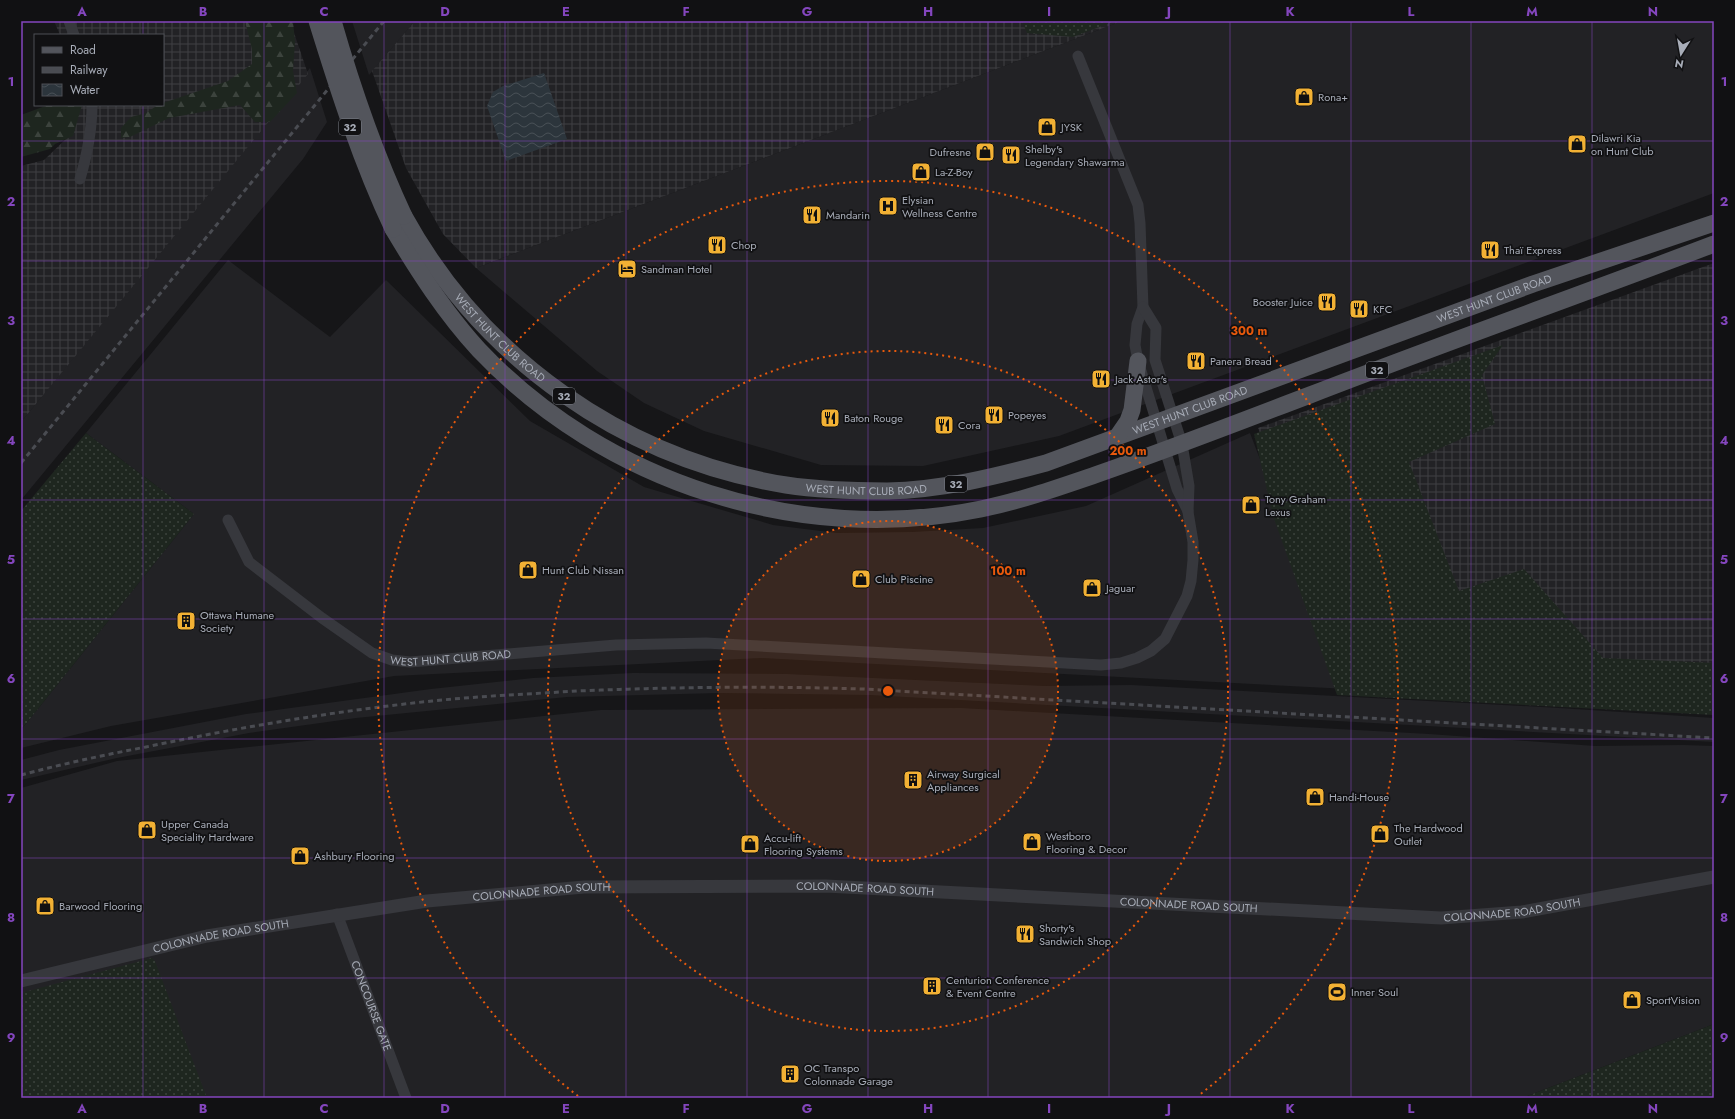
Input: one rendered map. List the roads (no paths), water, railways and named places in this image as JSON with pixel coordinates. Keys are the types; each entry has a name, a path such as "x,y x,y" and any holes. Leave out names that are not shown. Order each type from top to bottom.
{"main road":[{"name":"WEST HUNT CLUB ROAD","path":"317,21 344,110 358,148 398,223 421,276 459,326 498,369 532,399 572,428 623,458 685,485 735,501 789,512 835,518 887,519 982,509 1020,499 1164,451 1330,387 1714,244"},
{"name":"WEST HUNT CLUB ROAD","path":"333,21 366,125 388,183 398,223 421,246 454,293 494,337 546,383 581,408 636,438 672,453 724,471 769,482 805,487 889,491 961,483 1014,472 1046,463 1533,284 1714,223"},
{"path":"1117,437 1128,422 1132,410 1138,361"}],"street":[{"path":"69,21 74,34"},
{"path":"1078,56 1138,206 1143,307 1137,324 1135,345 1138,361 1164,451"},
{"path":"80,179 88,145 92,106"},
{"path":"1143,307 1156,328 1155,360 1182,444"},
{"name":"WEST HUNT CLUB ROAD","path":"228,520 249,562 322,618 372,653 392,660 410,662 616,645 706,643 1101,665 1121,663 1137,658 1151,651 1165,639 1181,610 1191,581 1194,560 1193,542 1188,512 1189,486 1182,444"},
{"name":"WEST HUNT CLUB ROAD","path":"1164,451 1176,489 1188,512"},
{"name":"COLONNADE ROAD SOUTH","path":"21,981 192,938 427,901 584,887 826,886 1441,918 1522,912 1714,877"},
{"name":"CONCOURSE GATE","path":"337,914 406,1098"}],"water":[{"path":"544,73 567,139 506,161 487,106 493,92 503,86"}],"railway":[{"path":"21,463 384,21"},
{"path":"21,775 99,756 217,733 289,720 360,710 432,701 577,691 720,687 863,689 1714,738"}],"place":[{"name":"Rona+","path":"1304,97"},
{"name":"JYSK","path":"1047,127"},
{"name":"Dilawri Kia on Hunt Club","path":"1577,144"},
{"name":"Dufresne","path":"985,152"},
{"name":"Shelby's Legendary Shawarma","path":"1011,155"},
{"name":"La-Z-Boy","path":"921,172"},
{"name":"Elysian Wellness Centre","path":"888,206"},
{"name":"Mandarin","path":"812,215"},
{"name":"Chop","path":"717,245"},
{"name":"Thaï Express","path":"1490,250"},
{"name":"Sandman Hotel","path":"627,269"},
{"name":"Booster Juice","path":"1327,302"},
{"name":"KFC","path":"1359,309"},
{"name":"Panera Bread","path":"1196,361"},
{"name":"Jack Astor's","path":"1101,379"},
{"name":"Popeyes","path":"994,415"},
{"name":"Baton Rouge","path":"830,418"},
{"name":"Cora","path":"944,425"},
{"name":"Tony Graham Lexus","path":"1251,505"},
{"name":"Hunt Club Nissan","path":"528,570"},
{"name":"Club Piscine","path":"861,579"},
{"name":"Jaguar","path":"1092,588"},
{"name":"Ottawa Humane Society","path":"186,621"},
{"name":"Airway Surgical Appliances","path":"913,780"},
{"name":"Handi-House","path":"1315,797"},
{"name":"Upper Canada Speciality Hardware","path":"147,830"},
{"name":"The Hardwood Outlet","path":"1380,834"},
{"name":"Westboro Flooring & Decor","path":"1032,842"},
{"name":"Accu-lift Flooring Systems","path":"750,844"},
{"name":"Ashbury Flooring","path":"300,856"},
{"name":"Barwood Flooring","path":"45,906"},
{"name":"Shorty's Sandwich Shop","path":"1025,934"},
{"name":"Centurion Conference & Event Centre","path":"932,986"},
{"name":"Inner Soul","path":"1337,992"},
{"name":"SportVision","path":"1632,1000"},
{"name":"OC Transpo Colonnade Garage","path":"790,1074"}]}
